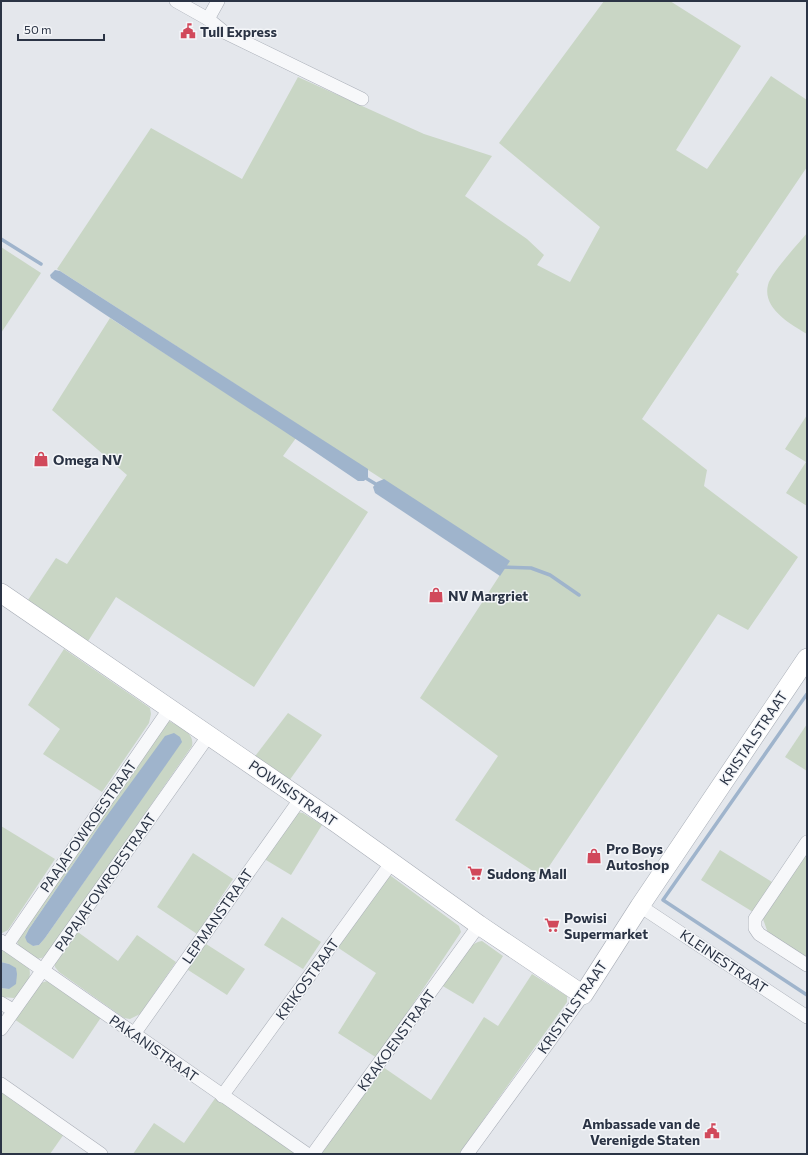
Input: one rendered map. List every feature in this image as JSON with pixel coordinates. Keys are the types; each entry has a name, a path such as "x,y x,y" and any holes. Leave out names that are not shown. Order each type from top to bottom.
{"street":[{"path":"176,1 208,19 230,35 362,99"},
{"path":"208,19 218,1"},
{"name":"POWISISTRAAT","path":"1,593 301,798 479,925 583,995"},
{"name":"KRISTALSTRAAT","path":"467,1154 583,995 640,906 807,658"},
{"name":"PAAJAFOWROESTRAAT","path":"4,943 170,708"},
{"name":"PAPAJAFOWROESTRAAT","path":"1,1029 13,1010 44,969 209,736"},
{"name":"LEPMANSTRAAT","path":"134,1034 301,798"},
{"path":"807,842 755,919 755,928 759,934 807,965"},
{"name":"KRIKOSTRAAT","path":"222,1096 392,862"},
{"name":"KLEINESTRAAT","path":"640,906 807,1017"},
{"name":"KRAKOENSTRAAT","path":"313,1154 479,925"},
{"name":"PAKANISTRAAT","path":"4,943 44,969 222,1096 307,1154"},
{"path":"1,1003 13,1010"},
{"path":"1,1084 100,1154"}],"green space":[{"path":"604,1 670,1 741,46 676,150 707,169 771,76 807,100 807,167 736,272 739,274 642,419 707,470 704,486 798,557 748,630 718,614 542,877 455,820 498,756 420,698 509,561 57,269 151,128 242,179 298,77 424,134 492,156 465,196 527,239 544,255 537,265 570,282 600,227 499,143"},
{"path":"807,233 807,334 786,320 773,308 767,293 768,285 774,274"},
{"path":"1,247 41,273 1,333"},
{"path":"110,318 296,438 283,456 368,512 254,687 116,597 85,646 24,606 56,558 67,564 127,475 52,410"},
{"path":"807,415 807,506 786,493 806,462 785,449"},
{"path":"64,649 150,708 151,714 149,723 102,792 43,754 60,729 28,705"},
{"path":"288,713 322,735 286,785 254,760 256,755"},
{"path":"164,721 169,721 185,730 191,737 192,746 48,953 42,958 36,959 19,946 17,942","holes":["181,742 39,945 33,946 25,937 98,828"]},
{"path":"807,724 807,771 785,757"},
{"path":"297,812 303,813 322,825 291,875 261,857"},
{"path":"1,826 55,859 8,930 2,933"},
{"path":"720,850 772,882 753,912 701,880"},
{"path":"807,852 807,959 768,933 763,919"},
{"path":"193,853 233,879 197,934 157,907"},
{"path":"385,875 391,876 459,926 461,932 377,1058 338,1033 376,973 334,945"},
{"path":"282,917 321,942 303,969 264,945"},
{"path":"75,930 118,961 137,935 176,962 140,1014 130,1019 124,1018 59,972 55,967 55,962"},
{"path":"482,941 503,956 473,1004 441,985 458,958 469,947"},
{"path":"203,942 245,969 227,995 185,968"},
{"path":"1,946 29,968 30,972 30,976 26,984 21,992 14,998 1,997 1,988 9,989 9,964 1,962"},
{"path":"532,974 567,996 567,1002 459,1154 323,1154 322,1151 383,1067 431,1100 484,1017 498,1026"},
{"path":"47,981 102,1016 73,1059 14,1019 41,983"},
{"path":"1,1090 64,1134 50,1154 1,1154"},
{"path":"216,1097 297,1154 133,1154 154,1123 184,1143"}],"water":[{"path":"55,270 60,271 368,469 368,477 364,481 358,481 128,330 51,278 50,275"},
{"path":"384,479 510,561 500,576 375,493 373,487 377,482"},
{"path":"174,733 180,737 182,742 45,938 39,945 33,946 27,942 25,937 29,929 98,828 165,736"},
{"path":"1,962 16,968 16,984 9,989 1,988"}],"waterway":[{"path":"1,239 41,264"},
{"path":"364,477 379,486"},
{"path":"502,567 531,568 550,575 579,595"},
{"path":"807,694 663,900 807,995"}],"place":[{"name":"Tull Express","path":"188,31"},
{"name":"Omega NV","path":"41,459"},
{"name":"NV Margriet","path":"436,595"},
{"name":"Pro Boys Autoshop","path":"594,856"},
{"name":"Sudong Mall","path":"475,873"},
{"name":"Powisi Supermarket","path":"552,925"},
{"name":"Ambassade van de Verenigde Staten","path":"712,1131"}]}
